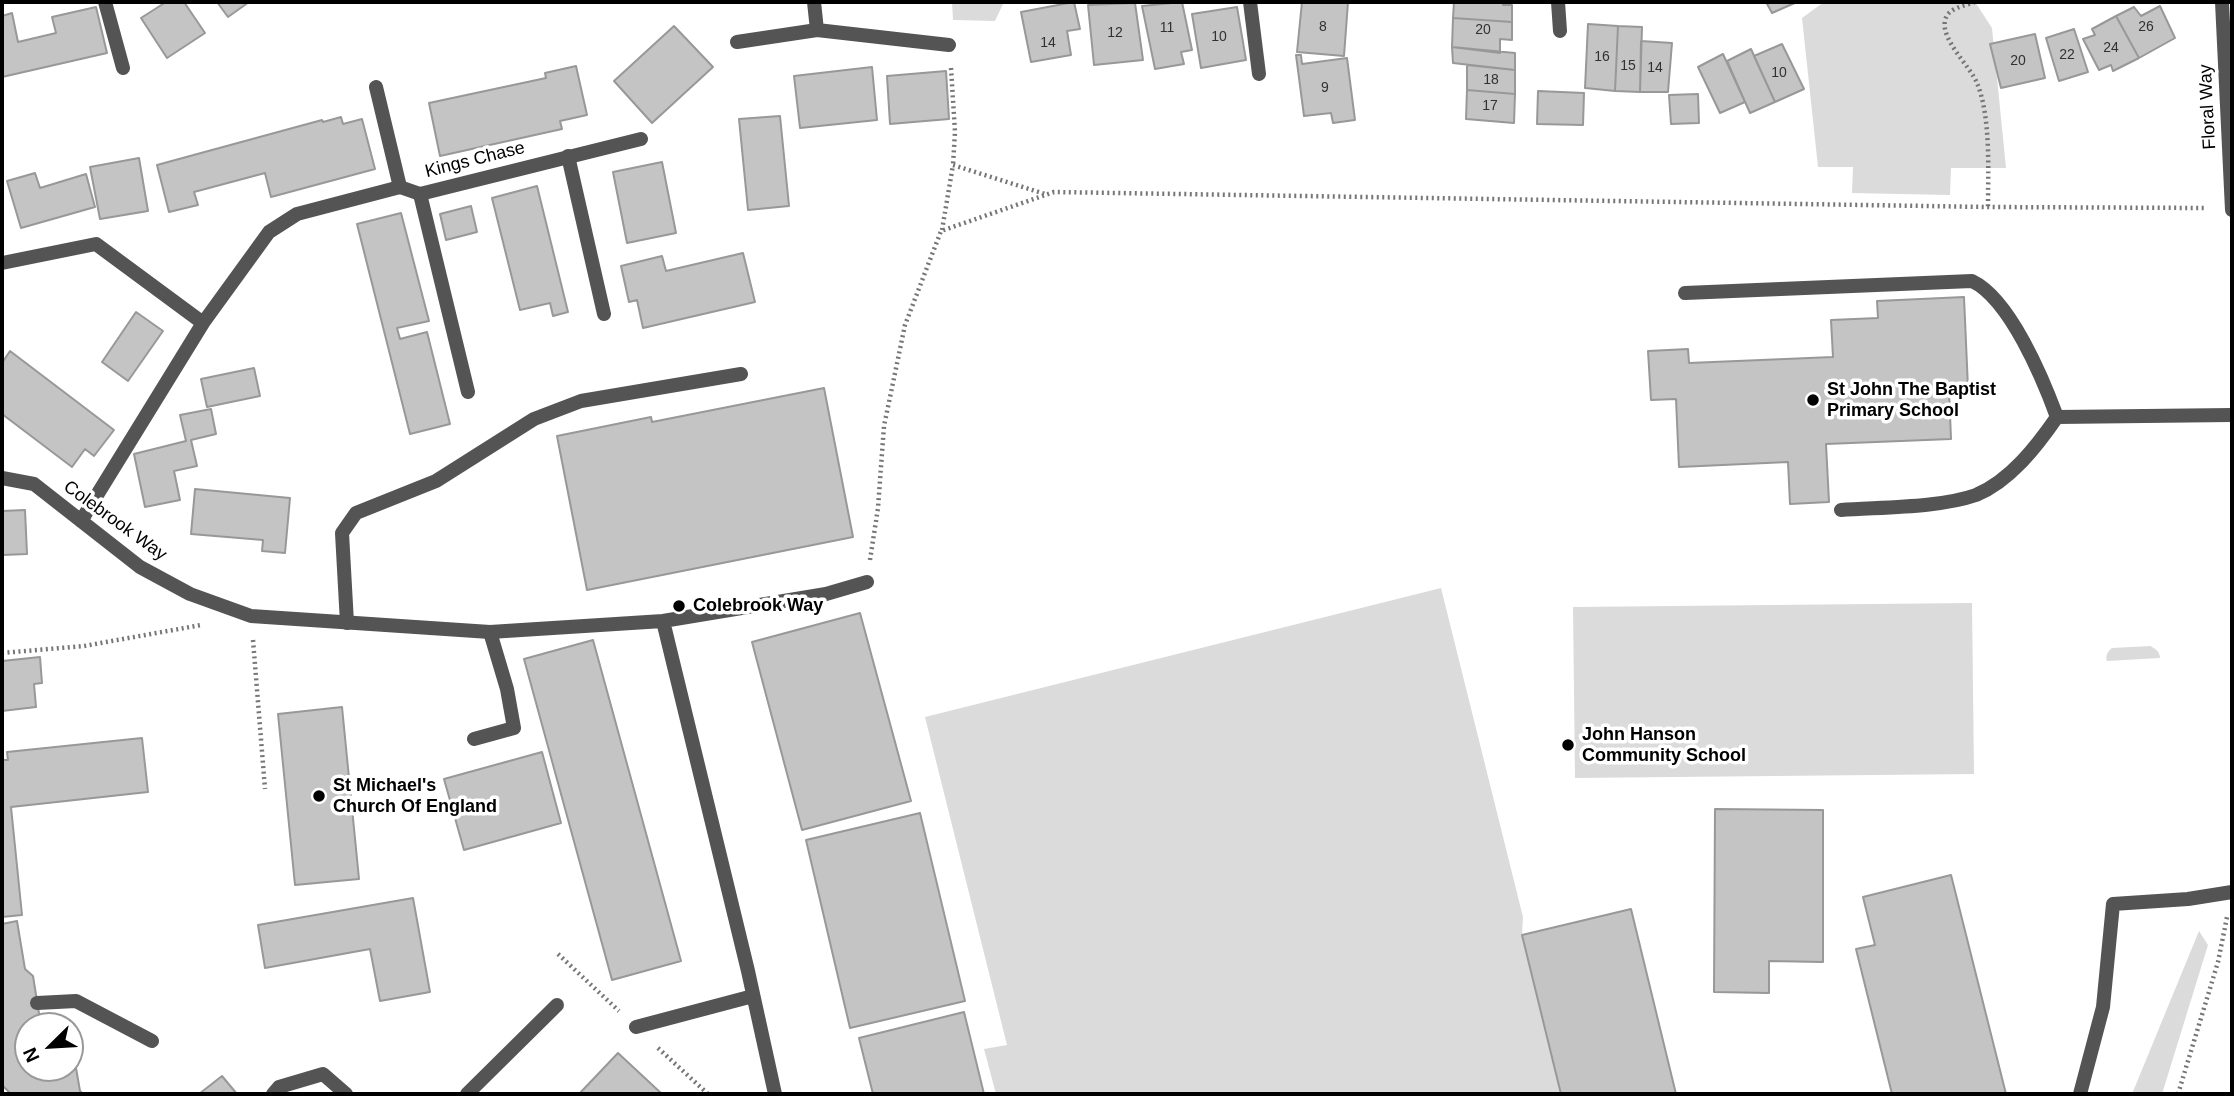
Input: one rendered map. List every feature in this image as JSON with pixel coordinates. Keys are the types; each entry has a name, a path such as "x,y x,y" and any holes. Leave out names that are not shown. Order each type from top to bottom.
{"street":[{"path":"105,2 123,68"},
{"path":"814,2 817,30"},
{"path":"1250,2 1259,74"},
{"path":"1558,2 1560,31"},
{"name":"Floral Way","path":"2222,2 2232,209"},
{"path":"737,42 817,30 949,45"},
{"path":"81,521 203,323 269,232 297,214 400,187 376,87"},
{"name":"Kings Chase","path":"400,187 420,194 641,139"},
{"path":"568,156 604,314"},
{"path":"420,194 468,392"},
{"path":"2,263 96,244 203,323"},
{"path":"1685,293 1972,281 1983,286 2012,324 2031,355 2057,417"},
{"path":"347,623 342,533 356,513 436,481 534,419 581,401 741,374"},
{"path":"2057,417 2232,415"},
{"path":"1841,510 1953,502 1979,494 2004,478 2027,455 2057,417"},
{"name":"Colebrook Way","path":"2,478 34,484 140,567 190,594 251,616 490,632 663,621 826,594 867,582"},
{"path":"663,621 775,1094"},
{"path":"474,738 514,728 507,689 490,632"},
{"path":"2080,1094 2104,1007 2113,904 2188,899 2232,892"},
{"path":"636,1027 753,996"},
{"path":"37,1003 76,1001 152,1041"},
{"path":"467,1094 557,1004"},
{"path":"273,1094 279,1087 323,1074 346,1094"}],"path":[{"path":"1975,2 1949,12 1945,20 1945,31 1977,83 1983,102 1988,155 1988,207"},
{"path":"867,582 878,508 884,426 905,325 942,231 953,165 955,132 949,45"},
{"path":"953,165 1046,195"},
{"path":"942,231 1054,192 2232,209"},
{"path":"2,653 84,646 251,616 265,789"},
{"path":"2178,1094 2218,962 2232,892"}],"shaded area":[{"path":"952,2 1004,2 995,21 953,20"},
{"path":"1824,2 1975,2 1992,28 2006,168 1951,168 1950,195 1852,193 1853,167 1818,167 1802,18"},
{"path":"1441,588 1523,917 1522,935 1561,1094 996,1094 984,1049 1007,1045 925,717"},
{"path":"1972,603 1974,774 1575,778 1573,607"},
{"path":"2150,646 2157,650 2160,658 2107,661 2107,654 2112,648"},
{"path":"2199,931 2208,945 2162,1094 2132,1094"}],"building":[{"path":"166,2 184,2 205,33 167,58 141,18"},
{"path":"217,2 249,2 228,17"},
{"path":"1074,2 1080,29 1067,31 1071,55 1031,62 1021,12"},
{"path":"1182,2 1192,50 1181,52 1184,64 1155,69 1142,6"},
{"path":"1302,2 1348,2 1344,56 1297,52"},
{"path":"1454,2 1503,2 1503,5 1512,5 1512,22 1453,18"},
{"path":"1766,2 1797,2 1772,13"},
{"path":"1135,3 1143,60 1094,65 1088,5"},
{"path":"2160,6 2175,38 2139,58 2116,16 2134,7 2141,16"},
{"path":"96,7 107,53 2,77 2,16 12,13 18,42 56,33 52,17"},
{"path":"1237,7 1246,60 1201,68 1192,14"},
{"path":"2116,16 2139,58 2113,71 2111,65 2099,70 2083,39 2095,35 2092,29"},
{"path":"1453,18 1512,22 1512,40 1500,39 1500,53 1452,47"},
{"path":"1588,24 1618,26 1615,91 1585,88"},
{"path":"674,26 713,67 652,123 614,81"},
{"path":"1618,26 1642,27 1640,92 1615,91"},
{"path":"2074,29 2088,72 2059,81 2046,38"},
{"path":"2035,34 2045,78 2001,88 1990,44"},
{"path":"1641,41 1672,43 1668,92 1640,92"},
{"path":"1782,44 1804,89 1775,102 1754,56"},
{"path":"1452,47 1515,53 1515,70 1453,63"},
{"path":"1751,49 1775,102 1750,113 1727,61"},
{"path":"1723,54 1745,102 1720,113 1698,67"},
{"path":"1296,55 1301,55 1302,64 1347,58 1355,120 1333,123 1331,113 1304,116"},
{"path":"1467,65 1515,70 1515,94 1467,90"},
{"path":"576,66 587,115 560,121 562,129 440,156 429,103 546,78 545,73"},
{"path":"872,67 877,120 800,128 794,76"},
{"path":"946,71 949,119 890,124 887,76"},
{"path":"1467,90 1515,94 1514,123 1466,119"},
{"path":"1538,91 1584,93 1583,125 1537,124"},
{"path":"1698,94 1699,123 1671,124 1669,95"},
{"path":"780,116 789,206 748,210 739,119"},
{"path":"341,117 343,124 362,119 375,169 271,197 265,173 194,192 198,205 169,212 157,165"},
{"path":"139,158 148,211 100,219 90,167"},
{"path":"662,162 676,233 627,243 613,172"},
{"path":"35,173 40,188 86,174 95,207 21,228 7,181"},
{"path":"537,186 568,312 553,316 550,303 520,310 492,198"},
{"path":"471,206 477,232 446,240 440,214"},
{"path":"401,213 429,321 397,328 400,339 427,332 450,424 410,434 357,224"},
{"path":"743,253 755,302 643,328 637,300 629,302 621,266 662,256 666,271"},
{"name":"St John The Baptist Primary School","path":"1964,297 1968,388 1949,389 1951,439 1826,444 1829,502 1790,504 1788,462 1679,467 1676,399 1651,400 1648,351 1688,349 1689,363 1833,357 1831,320 1878,318 1877,301"},
{"path":"136,312 163,331 128,381 102,362"},
{"path":"10,351 114,430 94,456 85,449 72,467 2,414 2,363"},
{"path":"254,368 260,396 207,407 201,379"},
{"path":"824,388 853,537 587,590 557,436 651,417 652,422"},
{"path":"211,409 216,434 191,440 197,466 174,471 180,500 145,507 134,454 186,441 180,415"},
{"path":"195,489 290,498 285,553 262,551 263,540 191,534"},
{"path":"25,510 27,554 2,555 2,511"},
{"path":"860,613 911,801 802,830 752,642"},
{"path":"593,640 681,961 612,980 524,659"},
{"path":"40,657 42,683 34,684 36,707 2,711 2,661"},
{"name":"St Michael's Church Of England","path":"342,707 359,879 295,885 278,714"},
{"path":"142,738 148,792 11,807 22,915 2,917 2,760 8,760 7,752"},
{"path":"542,752 561,823 464,850 444,779"},
{"path":"1715,809 1823,810 1823,962 1769,961 1769,993 1714,992"},
{"path":"920,813 965,1001 850,1028 806,840"},
{"path":"1951,875 2006,1094 1892,1094 1856,949 1875,945 1863,897"},
{"path":"413,898 430,992 380,1001 370,949 265,968 258,925"},
{"path":"1631,909 1676,1094 1561,1094 1522,935"},
{"path":"17,921 25,969 33,976 39,1012 14,1012 14,1082 78,1082 83,1094 11,1094 2,1085 2,924"},
{"path":"964,1012 984,1094 873,1094 859,1038"},
{"path":"618,1053 662,1094 579,1094"},
{"path":"222,1076 237,1094 199,1094"}],"place":[{"name":"St John The Baptist Primary School","path":"1813,400"},
{"name":"Colebrook Way","path":"679,606"},
{"name":"John Hanson Community School","path":"1568,745"},
{"name":"St Michael's Church Of England","path":"319,796"}]}
